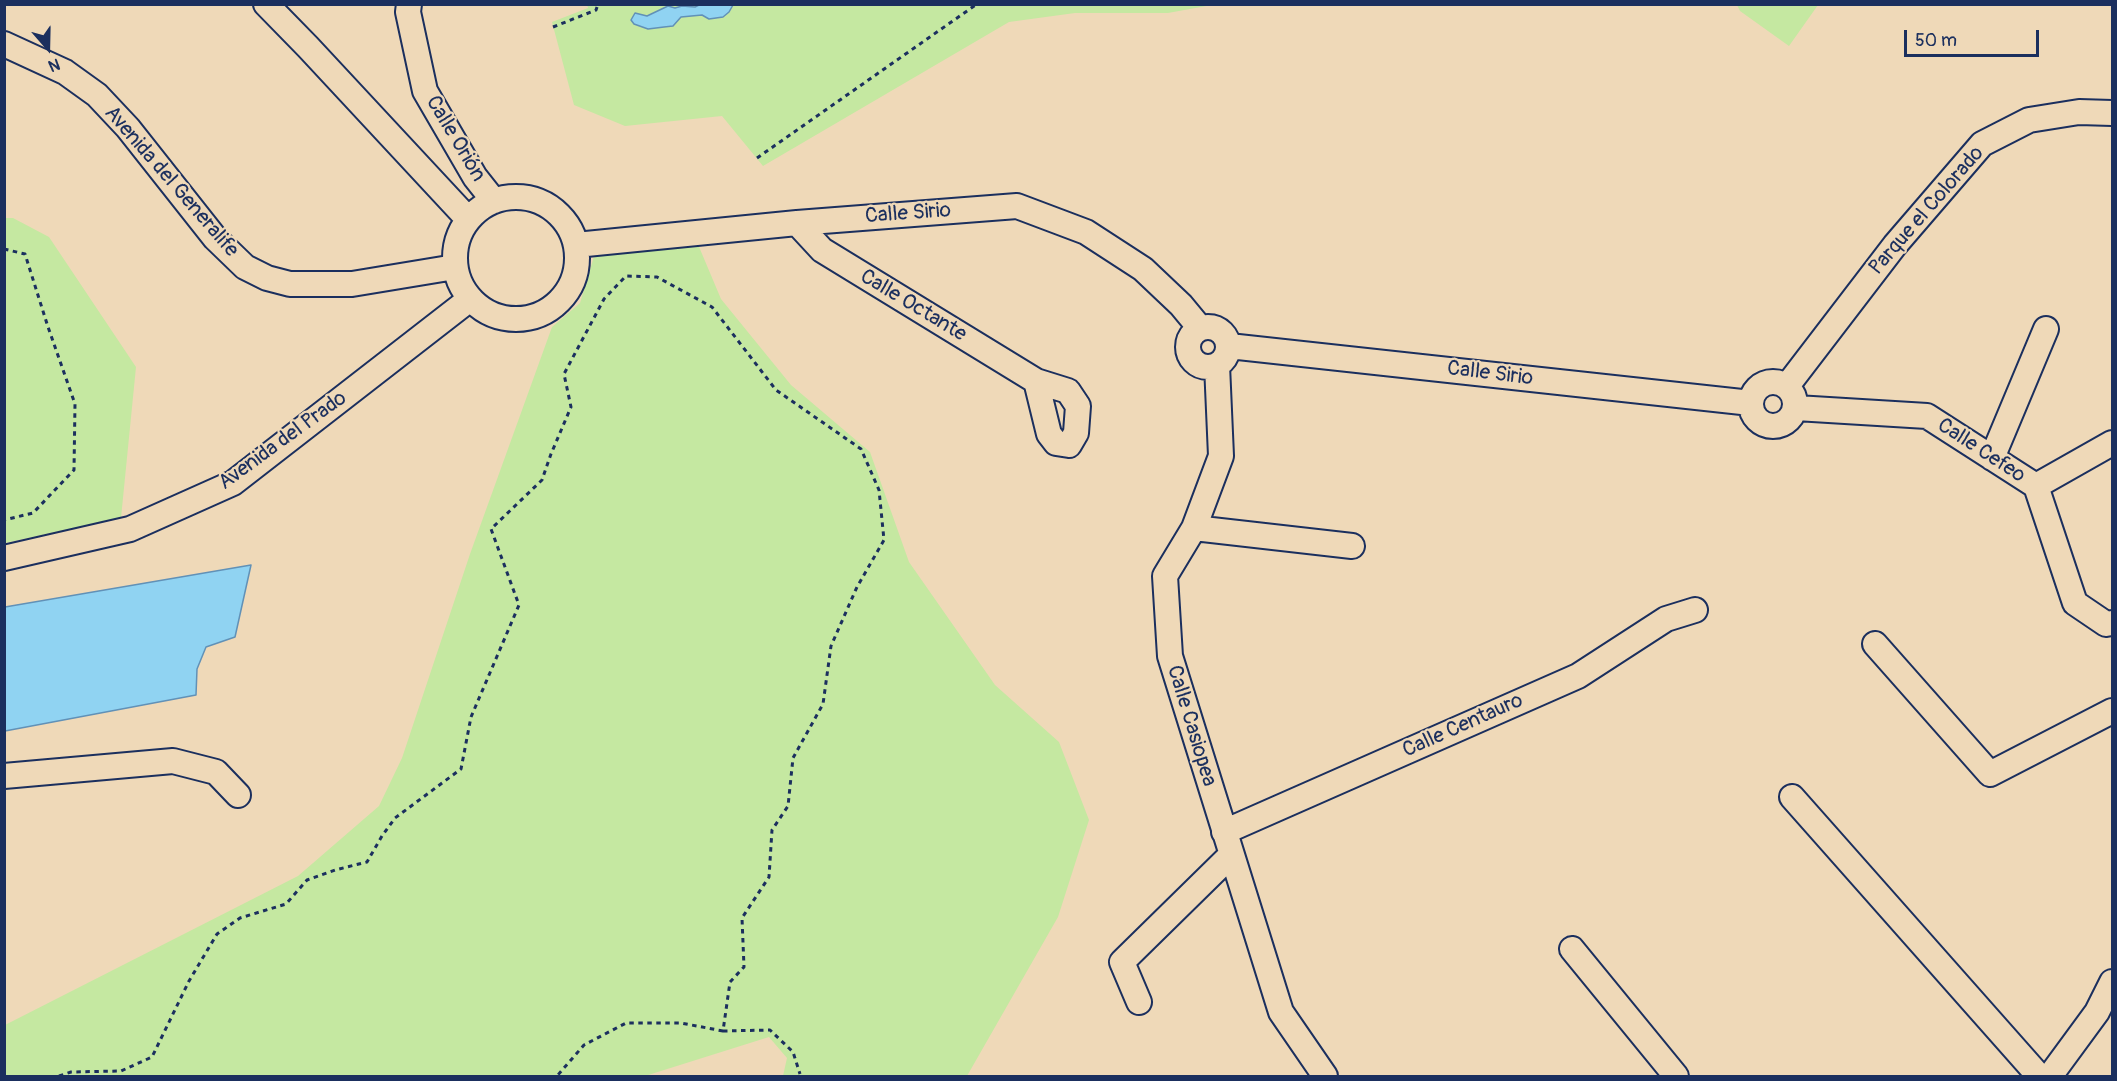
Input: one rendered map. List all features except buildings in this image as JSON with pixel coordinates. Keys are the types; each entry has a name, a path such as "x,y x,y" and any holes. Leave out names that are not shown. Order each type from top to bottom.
{"street":[{"path":"266,4 468,219"},
{"name":"Calle Orión","path":"409,4 408,12 425,91 475,177 494,201"},
{"name":"Avenida del Generalife","path":"4,45 65,72 97,95 128,128 215,238 244,267 267,278 290,284 352,284 455,267"},
{"name":"Parque el Colorado","path":"1787,386 1895,245 1982,144 2029,120 2079,112 2112,113"},
{"path":"515,197 536,200 554,210 568,226 576,245 577,268 569,290 554,307 533,317 510,320 488,313 470,299 460,284 455,267 455,250 459,234 468,219 480,208 494,201 515,197"},
{"name":"Calle Sirio","path":"576,245 797,223 1017,206 1086,232 1143,269 1200,328"},
{"name":"Calle Octante","path":"797,223 822,250 1036,381"},
{"name":"Avenida del Prado","path":"4,558 130,529 233,483 470,299"},
{"path":"1216,327 1227,338 1223,356 1209,367 1201,366 1194,362 1190,355 1189,339 1200,328 1216,327"},
{"path":"1992,458 2046,329"},
{"name":"Calle Sirio","path":"1223,356 1751,403"},
{"name":"Calle Casiopea","path":"1223,356 1221,456 1194,528 1165,576 1170,656 1281,1012 1325,1077"},
{"path":"1769,382 1779,382 1787,386 1795,396 1796,408 1791,418 1782,425 1770,426 1760,422 1753,414 1751,403 1753,393 1760,386 1769,382"},
{"name":"Calle Cefeo","path":"1796,408 1927,416 2036,486 2075,603 2106,624 2112,623"},
{"path":"2036,486 2112,443"},
{"path":"1194,528 1352,546"},
{"name":"Calle Centauro","path":"1224,832 1578,676 1666,619 1695,610"},
{"path":"1875,644 1990,774 2112,711"},
{"path":"4,776 173,761 216,772 237,795"},
{"path":"1792,797 2039,1077"},
{"path":"1139,1002 1122,962 1231,855"},
{"path":"1572,949 1676,1077"},
{"path":"2050,1077 2097,1012 2112,982"}],"path":[{"path":"553,27 596,10 598,4"},
{"path":"757,159 977,4"},
{"path":"4,249 25,254 75,404 74,470 33,513 4,520"},
{"path":"59,1077 71,1072 121,1071 152,1058 189,981 217,934 240,918 286,904 308,880 367,862 381,836 395,818 461,769 471,717 519,605 491,529 542,480 571,407 564,374 604,299 626,276 657,277 712,307 776,390 861,449 879,490 884,540 857,587 831,646 823,704 793,758 788,806 772,830 769,877 742,918 744,967 730,982 723,1031"},
{"path":"557,1077 584,1045 626,1023 681,1023 723,1031 770,1030 793,1052 801,1074"}],"green space":[{"path":"587,4 1212,5 1168,13 1075,13 1009,22 763,166 722,116 625,126 574,105 552,22 588,8"},
{"path":"1737,5 1818,5 1789,46 1740,11"},
{"path":"5,218 13,218 49,237 136,367 121,518 5,543"},
{"path":"697,242 721,299 791,385 870,452 909,562 995,685 1059,742 1089,820 1058,917 967,1076 783,1076 787,1058 769,1037 645,1076 5,1076 5,1025 298,876 379,806 402,758 470,554 552,327 580,303 595,253"}],"water":[{"path":"733,5 723,17 709,19 702,15 681,17 673,26 648,29 634,24 631,20 635,13 647,16 668,6 675,8"},
{"path":"251,565 235,637 206,647 197,669 196,695 5,731 5,607"}]}
